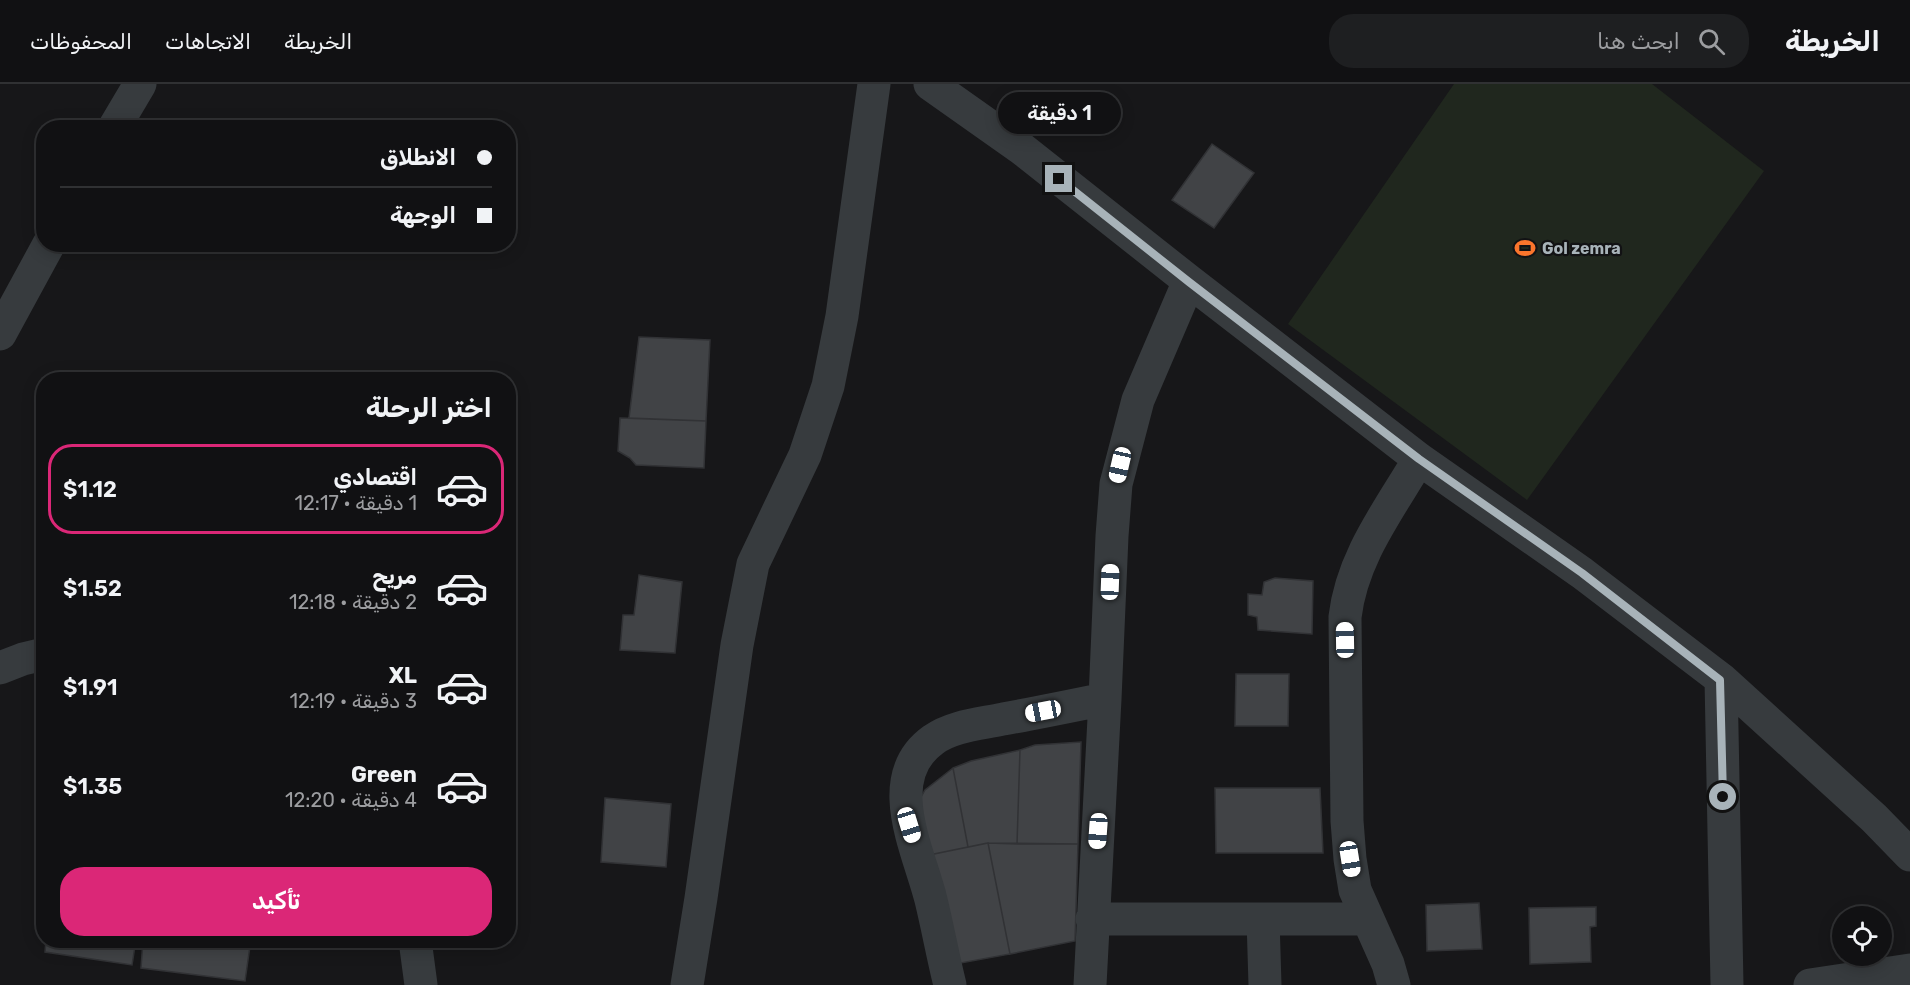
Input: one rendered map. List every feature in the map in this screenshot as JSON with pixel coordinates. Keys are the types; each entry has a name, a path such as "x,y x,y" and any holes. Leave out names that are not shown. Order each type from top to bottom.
{"street":[{"path":"119,120 140,84"},
{"path":"687,985 737,645 753,564 805,455 828,386 842,316 874,84"},
{"path":"930,84 1022,149 1189,282 1419,459 1582,573 1720,680 1874,818 1910,855"},
{"path":"0,334 45,252"},
{"path":"1090,985 1116,484 1138,400 1189,282"},
{"path":"1394,985 1388,964 1355,890 1350,859 1347,821 1345,617 1348,595 1366,548 1419,459"},
{"path":"0,668 36,656"},
{"path":"1720,680 1726,985"},
{"path":"950,985 931,898 909,825 906,793 911,766 920,751 934,739 960,728 1105,699"},
{"path":"1092,919 1367,919"},
{"path":"1263,919 1265,985"},
{"path":"416,948 421,985"},
{"path":"1810,985 1910,970"}],"shaded area":[{"name":"Gol zemra","path":"1454,84 1652,84 1764,171 1527,500 1288,324"}],"building":[{"path":"1212,144 1254,173 1214,228 1172,200"},
{"path":"639,337 710,340 706,421 629,418"},
{"path":"620,418 706,421 704,468 636,465 630,458 618,451"},
{"path":"639,575 682,582 675,653 620,650 623,615 634,615"},
{"path":"1275,578 1313,581 1312,634 1258,630 1257,617 1248,615 1248,594 1262,595 1264,582"},
{"path":"1236,674 1289,674 1288,726 1235,726"},
{"path":"1081,742 1078,844 1017,844 1020,750 1035,745"},
{"path":"1020,750 1017,844 988,843 968,847 953,768 971,761"},
{"path":"953,768 968,847 929,855 917,804 925,790"},
{"path":"1215,788 1320,788 1323,853 1216,853"},
{"path":"605,798 671,804 666,867 601,862"},
{"path":"988,843 1010,954 950,965 929,855"},
{"path":"988,843 1078,844 1075,941 1010,954"},
{"path":"1479,903 1482,949 1427,951 1426,905"},
{"path":"1596,907 1596,926 1590,927 1591,962 1530,964 1529,908"},
{"path":"45,948 135,948 132,965 45,952"},
{"path":"142,948 250,948 245,981 141,968"}],"place":[{"name":"Gol zemra","path":"1525,248"}],"route":[{"path":"1059,179 1419,459 1582,573 1720,680 1723,797"}]}
